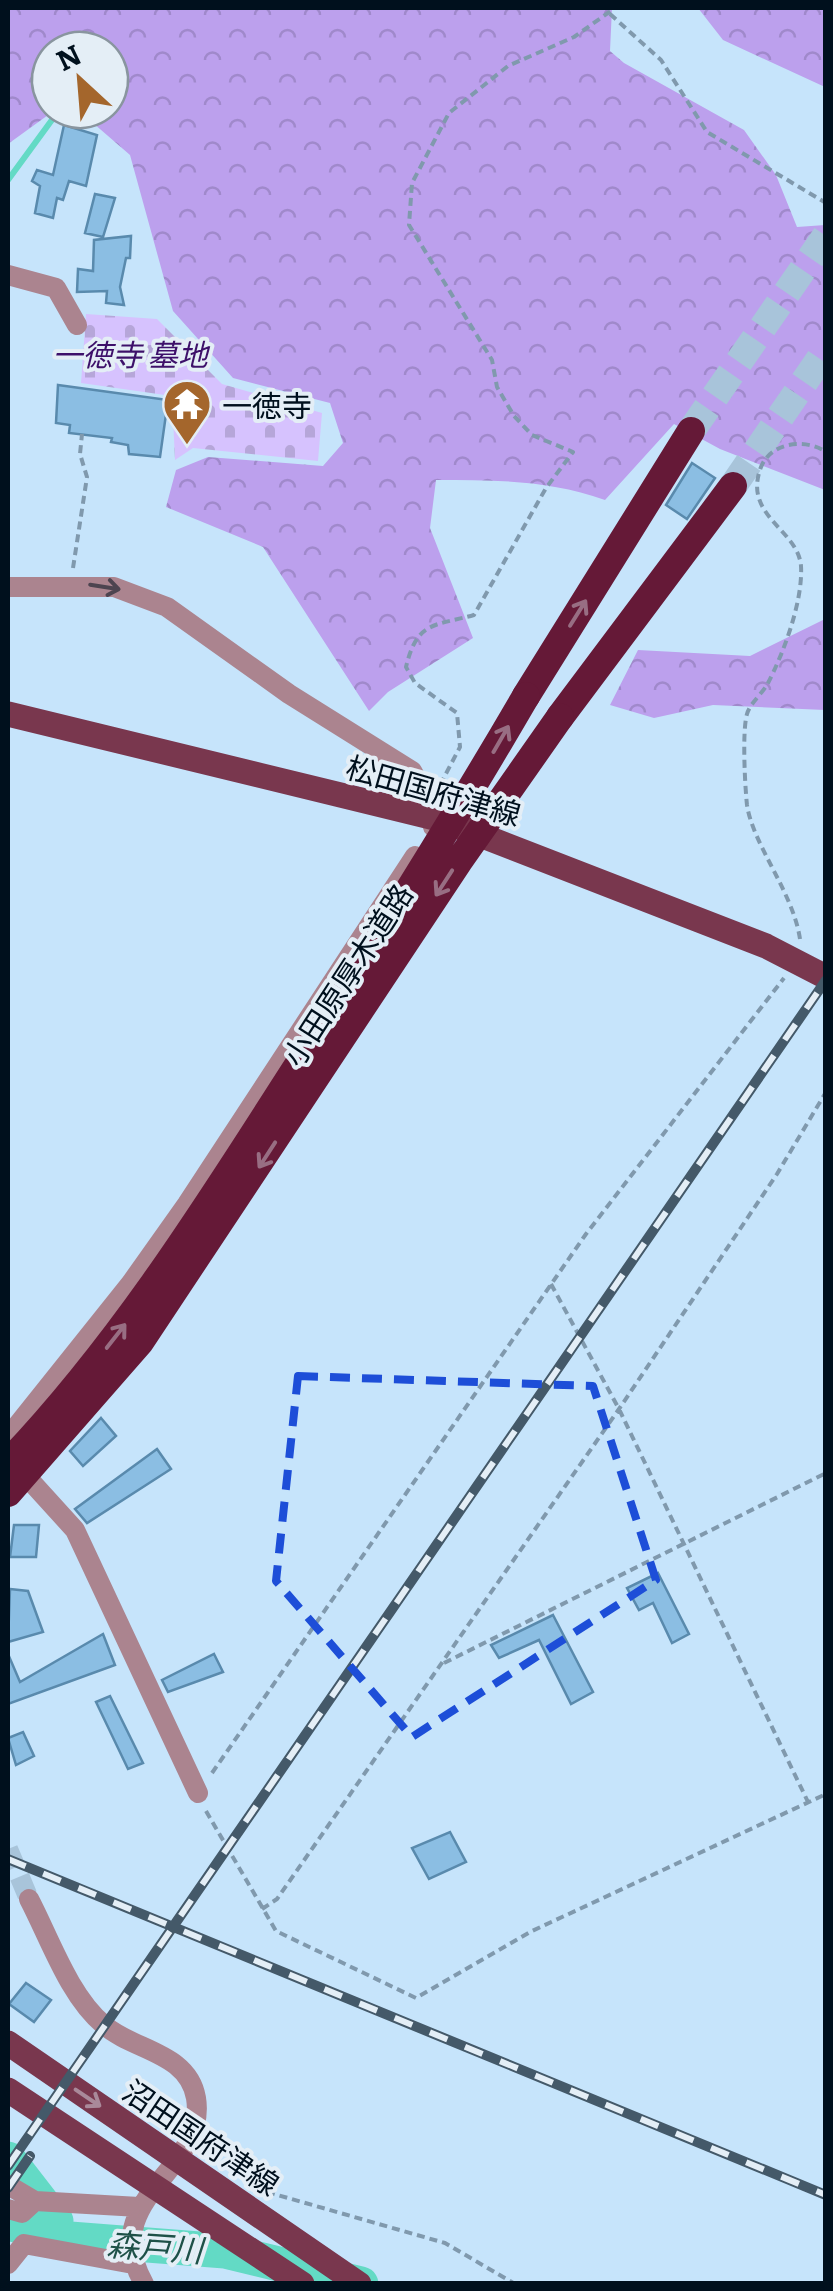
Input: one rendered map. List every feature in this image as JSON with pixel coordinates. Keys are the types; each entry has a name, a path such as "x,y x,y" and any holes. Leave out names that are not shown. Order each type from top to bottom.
{"highway":[{"name":"小田原厚木道路","path":"8,1459 122,1329 204,1212 437,849 526,696 690,431"},
{"name":"小田原厚木道路","path":"8,1493 140,1342 459,861 560,717 733,486"}],"main road":[{"name":"松田国府津線","path":"8,714 438,819 798,961 826,977"},
{"name":"沼田国府津線","path":"8,2043 359,2284"},
{"path":"8,2090 158,2184 302,2284"}],"street":[{"path":"8,275 56,288 77,325"},
{"path":"8,586 114,587 189,621 289,694 412,771 438,819 187,1204 131,1283 8,1437"},
{"path":"8,1459 75,1530 198,1793"},
{"path":"29,1899 82,1998 100,2022 174,2062 190,2081 196,2121 158,2184 139,2206 130,2235 132,2264 144,2284"},
{"path":"8,2185 34,2201 139,2206"},
{"path":"8,2209 22,2212 34,2201"},
{"path":"8,2264 24,2244 132,2264"}],"path":[{"path":"438,819 436,792 460,747 457,713 415,683 406,666 412,643 428,625 474,614 546,488 573,452 532,435 514,416 497,387 492,360 409,225 412,183 449,113 508,66 574,37 615,8"},
{"path":"610,14 661,60 707,132 826,203"},
{"path":"70,584 86,477 82,434"},
{"path":"826,452 816,446 790,444 768,455 760,469 758,492 767,518 798,550 801,569 779,654 768,683 747,714 747,807 793,910 802,950 798,961 586,1234 198,1793 276,1932 416,1998 530,1932 826,1794"},
{"path":"262,1909 277,1899 618,1409 777,1174 826,1092"},
{"path":"552,1284 618,1409 808,1802"},
{"path":"440,1666 826,1473"},
{"path":"267,2192 445,2243 515,2284"}],"highlighted area":[{"path":"298,1376 593,1386 656,1580 412,1737 276,1581"}],"green space":[{"path":"8,8 612,8 610,51 624,63 744,130 776,175 797,227 825,225 825,490 720,449 674,424 605,500 542,485 436,480 430,528 473,638 388,692 369,711 263,547 166,507 176,470 208,457 323,466 343,443 330,403 233,378 173,311 130,155 101,130 130,130 130,30 30,30 30,128 8,144"},
{"path":"698,8 825,8 825,87 723,40"},
{"name":"一徳寺 墓地","path":"86,314 157,319 222,384 322,413 318,461 193,448 175,460 172,396 81,383"},
{"path":"825,619 825,710 713,705 654,718 610,705 638,650 750,656"}],"building":[{"path":"63,130 97,135 86,186 69,181 63,200 57,198 53,218 35,213 40,186 32,181 37,170 53,175"},
{"path":"95,194 115,198 103,237 85,233"},
{"path":"131,236 130,258 126,258 120,287 124,305 106,303 107,291 77,292 78,269 93,271 94,240"},
{"path":"58,385 168,400 160,457 129,454 128,445 111,442 112,438 69,433 70,425 56,423"},
{"path":"692,463 715,478 687,519 666,505"},
{"path":"101,1418 116,1436 83,1466 70,1451"},
{"path":"157,1449 171,1469 87,1523 75,1509"},
{"path":"14,1525 39,1525 36,1557 10,1557"},
{"path":"658,1573 689,1634 672,1643 653,1603 639,1610 627,1588"},
{"path":"10,1589 28,1591 43,1632 8,1642"},
{"path":"553,1615 593,1692 571,1704 539,1640 499,1658 491,1645"},
{"path":"103,1634 115,1665 8,1704 8,1654 20,1682"},
{"path":"214,1654 223,1672 168,1692 162,1680"},
{"path":"110,1696 143,1763 128,1769 96,1702"},
{"path":"23,1732 34,1756 16,1765 8,1738"},
{"path":"450,1832 466,1862 429,1879 412,1848"},
{"path":"26,1983 51,2000 34,2022 9,2004"}],"waterway":[{"path":"8,180 45,130"},
{"path":"8,2159 56,2221"},
{"name":"森戸川","path":"8,2223 70,2239 225,2251 361,2284"}],"tunnel":[{"path":"691,431 826,236"},
{"path":"733,486 826,350"},
{"path":"8,1849 29,1899"}],"railway":[{"path":"8,2166 826,980"},
{"path":"8,1859 826,2195"},
{"path":"8,2188 30,2156"}],"place":[{"name":"一徳寺","path":"187,446"}]}
